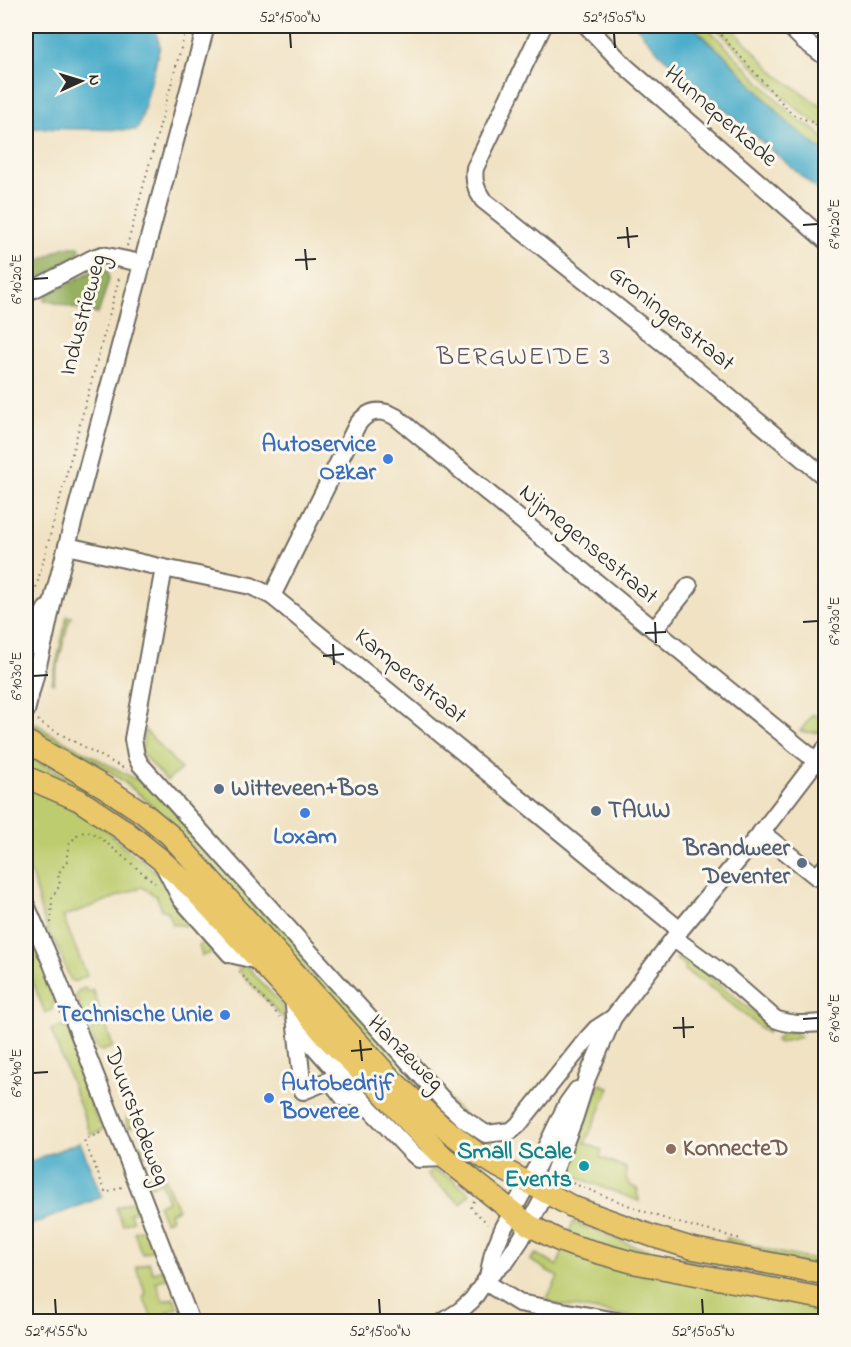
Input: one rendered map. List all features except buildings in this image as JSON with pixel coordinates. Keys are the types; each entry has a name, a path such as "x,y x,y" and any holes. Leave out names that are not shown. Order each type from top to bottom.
{"main road":[{"name":"Hanzeweg","path":"26,741 106,788 142,812 170,835 392,1080 458,1140 499,1167 542,1184 582,1211 691,1248 825,1274"},
{"name":"Hanzeweg","path":"26,777 79,800 121,828 193,889 293,997 330,1041 445,1158 521,1219 558,1240 634,1263 825,1299"}],"street":[{"name":"Industrieweg","path":"30,714 54,595 206,26"},
{"name":"Groningerstraat","path":"543,26 475,168 474,181 478,194 694,367 825,478"},
{"name":"Hunneperkade","path":"586,26 625,66 825,241"},
{"path":"789,26 825,57"},
{"path":"26,293 102,255 141,263"},
{"name":"Nijmegensestraat","path":"272,596 357,425 364,416 386,411 654,630 820,754"},
{"name":"Kamperstraat","path":"67,546 251,586 272,596 775,1018 784,1023 793,1024 825,1023"},
{"path":"150,776 136,756 133,739 164,568"},
{"path":"654,630 688,586"},
{"name":"Industrieweg","path":"26,648 54,595"},
{"path":"443,1322 466,1305 486,1279 507,1260 521,1219 542,1184 613,1018 820,754"},
{"name":"Hanzeweg","path":"150,776 444,1101 465,1120 486,1134 511,1131 518,1125 587,1039 596,1029 613,1018"},
{"path":"761,832 816,877 825,866"},
{"name":"Hanzeweg","path":"160,860 181,899 230,954"},
{"name":"Duurstedeweg","path":"26,896 43,929 52,964 191,1322"},
{"name":"Duurstedeweg","path":"26,905 43,929"},
{"path":"230,954 259,961"},
{"path":"293,997 303,1091 330,1080 344,1098 358,1096"},
{"path":"296,1026 410,1152 419,1159 445,1158"},
{"path":"542,1184 567,1104 587,1078"},
{"path":"486,1279 519,1303 622,1322"}],"path":[{"name":"Industrieweg","path":"31,608 187,26"},
{"path":"713,26 792,114 814,123 825,134"},
{"path":"30,714 42,724 120,767 137,774 150,776"},
{"path":"43,929 52,898 60,885 58,874 67,861 70,843 77,835 89,832 97,835 157,885"},
{"path":"230,954 234,967 288,1025 296,1026"},
{"path":"114,1127 84,1140 106,1193 135,1181"},
{"path":"542,1184 617,1202 648,1214 744,1240"}],"green space":[{"path":"692,26 706,26 795,118 815,130 825,140 825,153 787,122 726,57"},
{"path":"714,26 730,26 777,75 825,109 825,129 782,96"},
{"path":"65,247 80,247 79,253 41,277 33,276 28,267"},
{"path":"98,268 108,270 109,280 98,314 44,300 46,295"},
{"path":"67,616 72,617 53,684 52,683"},
{"path":"813,714 821,720 825,715 825,730 813,733 800,731"},
{"path":"36,723 49,733 154,789 485,1138 500,1150 501,1154 498,1158 441,1118 154,807 107,769 45,736 34,725"},
{"path":"145,730 181,769 167,781 141,753"},
{"path":"26,757 60,773 164,840 214,901 26,767"},
{"path":"29,787 92,819 165,880 174,903 183,913 186,926 172,924 167,911 162,910 157,897 142,887 63,917 87,976 74,982 70,979 56,943 49,934 26,859 26,788"},
{"path":"26,928 39,960 42,959 56,995 52,1010 45,1013 26,964"},
{"path":"201,943 210,944 217,951 202,956 199,945"},
{"path":"682,957 689,960 768,1024 770,1028 767,1033 713,989 684,970 686,966 676,959"},
{"path":"245,964 281,1004 286,1021 238,970"},
{"path":"85,988 87,992 93,990 100,1010 88,1015 83,1013 76,996 78,991"},
{"path":"105,1023 113,1047 102,1051 97,1049 90,1032 92,1028"},
{"path":"62,1026 69,1030 75,1048 76,1064 98,1122 107,1128 91,1135 51,1030"},
{"path":"784,1032 794,1032 801,1037 779,1043 776,1040"},
{"path":"601,1084 610,1088 585,1143 602,1150 600,1157 626,1168 626,1178 629,1184 638,1189 639,1201 573,1176 567,1171 567,1161"},
{"path":"139,1113 178,1209 169,1213 171,1219 164,1221 158,1205 168,1201 161,1182 151,1186 147,1177 157,1172 149,1153 139,1157 135,1147 145,1143 138,1124 128,1128 126,1122 127,1117"},
{"path":"431,1132 488,1170 483,1176"},
{"path":"432,1169 451,1178 470,1193 461,1204 427,1175"},
{"path":"132,1201 136,1202 138,1209 129,1213 133,1221 123,1225 116,1208"},
{"path":"573,1222 637,1247 721,1268 757,1275 790,1273 825,1280 825,1290 636,1256 568,1236"},
{"path":"146,1228 155,1249 142,1254 134,1232"},
{"path":"727,1238 780,1253 825,1262 825,1267 756,1255 726,1241"},
{"path":"563,1250 798,1300 825,1312 825,1321 658,1321 545,1302 558,1277 530,1260 536,1254 557,1266"},
{"path":"149,1262 153,1273 163,1269 167,1278 156,1282 163,1301 174,1298 178,1308 167,1312 171,1321 153,1321 143,1296 146,1294 136,1267"}],"water":[{"path":"26,26 154,26 160,46 137,130 26,128"},
{"path":"636,26 692,26 726,57 787,122 825,153 825,196 660,54"},
{"path":"80,1142 102,1197 26,1227 26,1163"}],"place":[{"name":"Autoservice Ozkar","path":"388,459"},
{"name":"Witteveen+Bos","path":"219,789"},
{"name":"TAUW","path":"596,811"},
{"name":"Loxam","path":"305,813"},
{"name":"Brandweer Deventer","path":"802,863"},
{"name":"Technische Unie","path":"225,1015"},
{"name":"Autobedrijf Boveree","path":"269,1098"},
{"name":"KonnecteD","path":"671,1149"},
{"name":"Small Scale Events","path":"584,1166"}],"district":[{"name":"BERGWEIDE 3","path":"524,358"}]}
